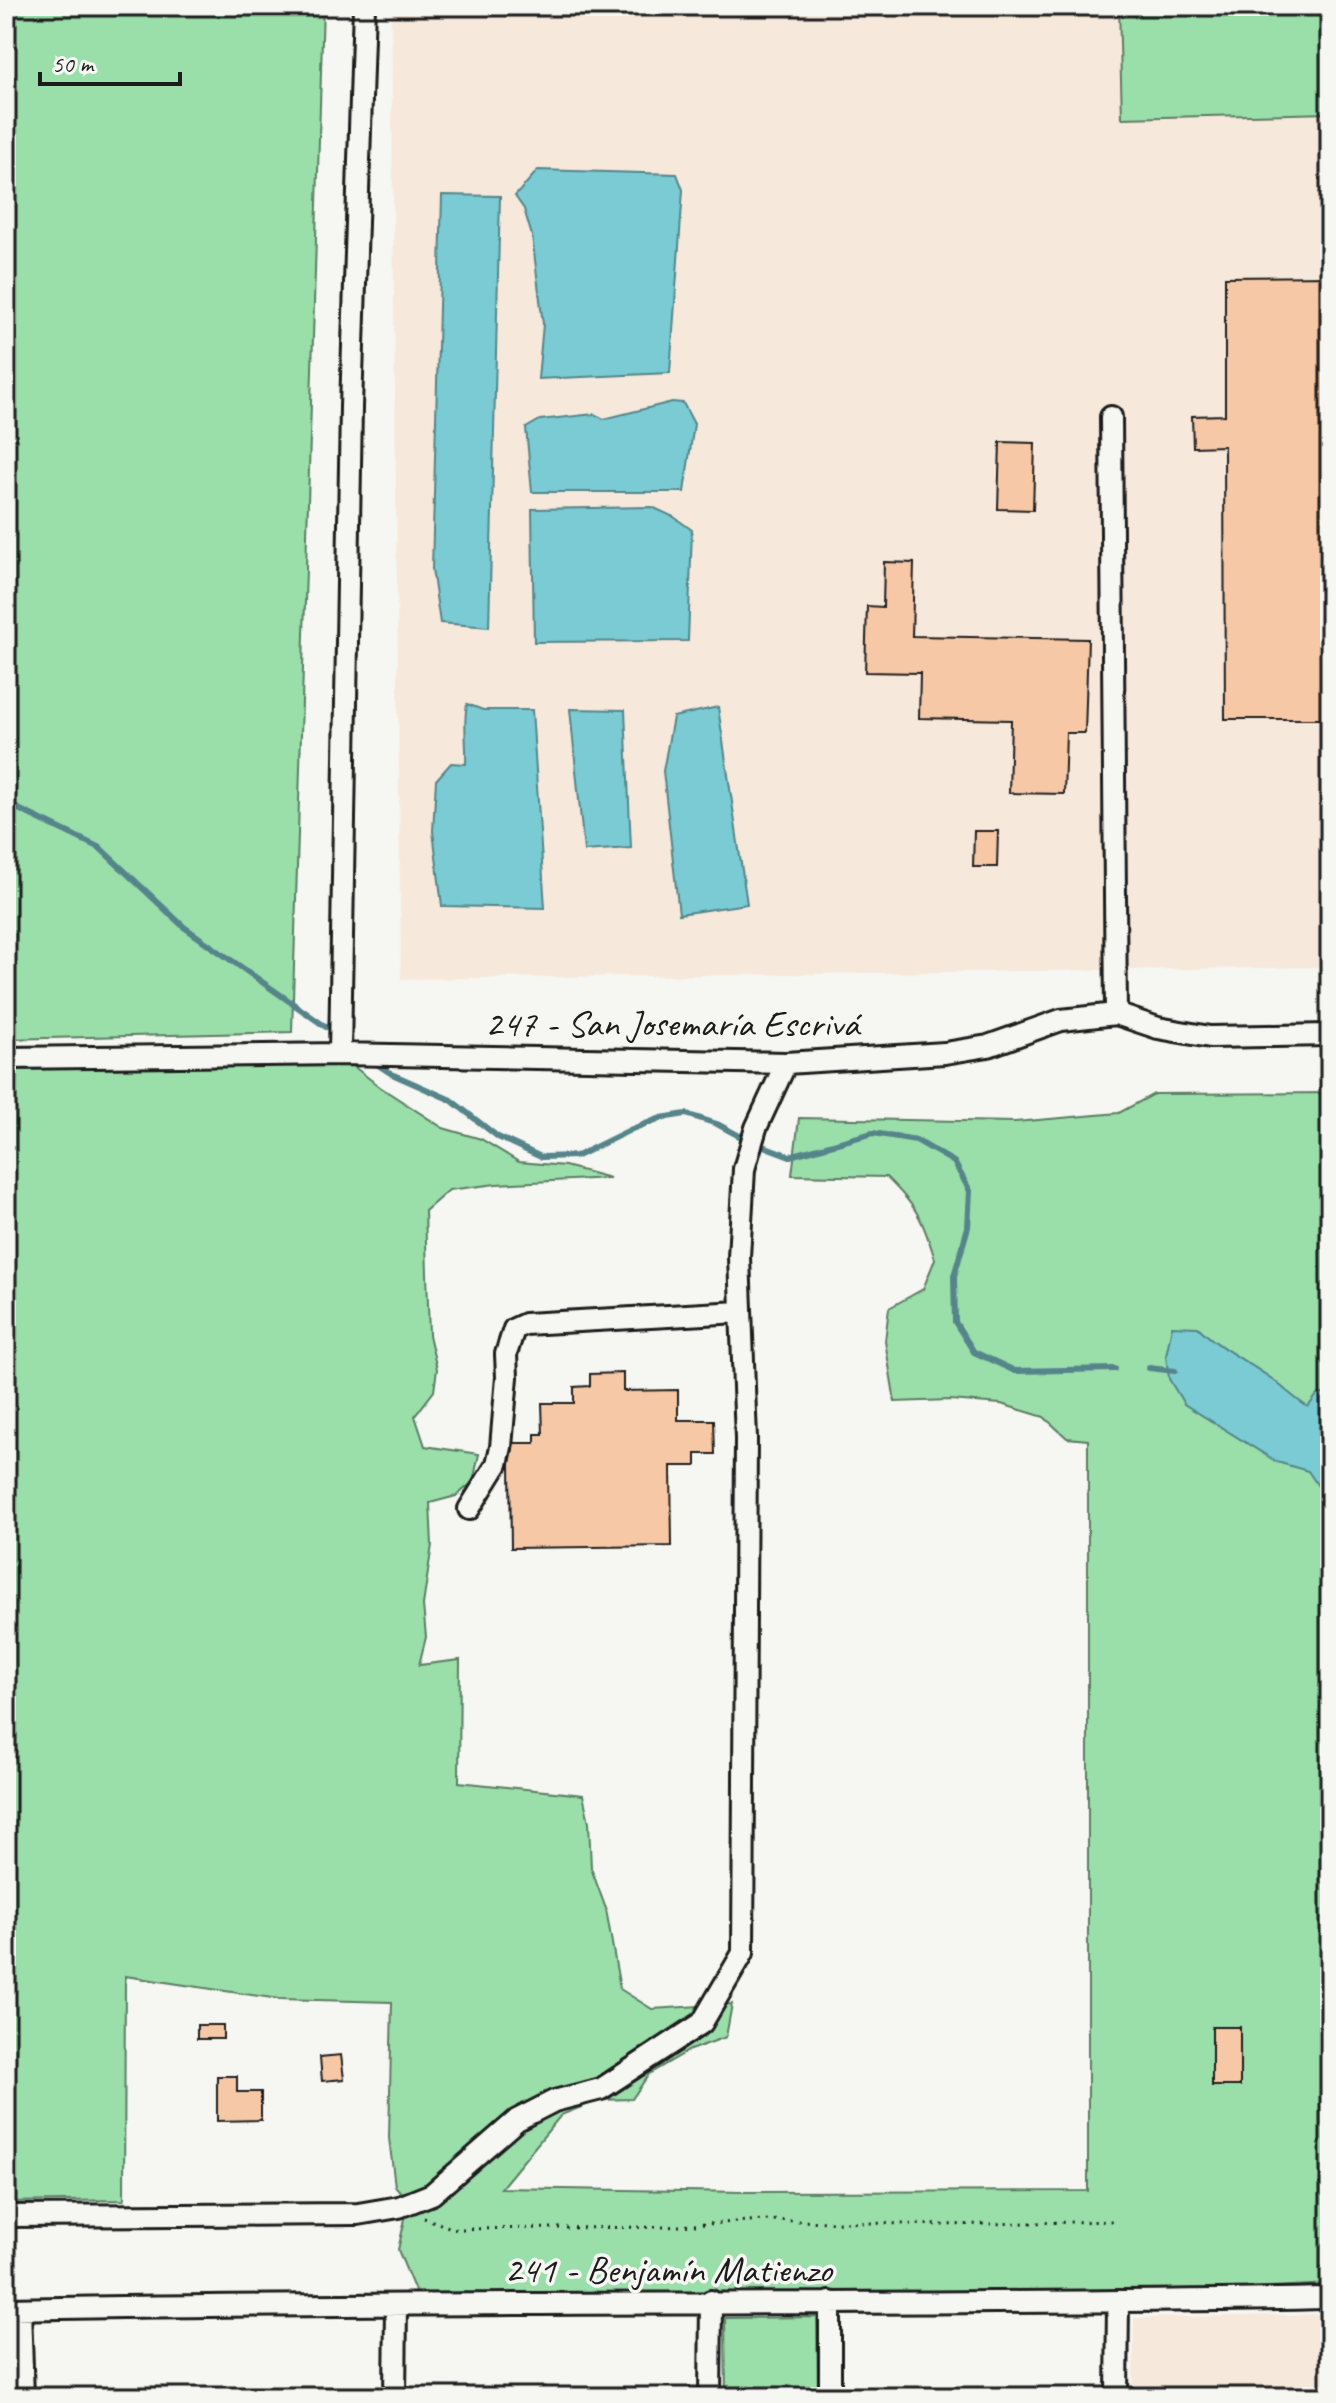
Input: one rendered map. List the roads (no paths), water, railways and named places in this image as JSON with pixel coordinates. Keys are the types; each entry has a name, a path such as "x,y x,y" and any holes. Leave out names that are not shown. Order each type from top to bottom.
{"street":[{"path":"340,1054 351,423 364,6"},
{"path":"1111,417 1116,1014"},
{"name":"247 - San Josemaría Escrivá","path":"6,1058 340,1054 786,1063 945,1053 988,1046 1061,1020 1116,1014 1158,1028 1210,1037 1330,1035"},
{"path":"6,2216 358,2214 399,2207 432,2194 517,2120 554,2101 601,2089 702,2023 743,1953 746,1439 739,1257 744,1169 756,1128 786,1063"},
{"path":"469,1509 497,1464 507,1377 506,1354 514,1329 525,1324 740,1312"},
{"name":"241 - Benjamín Matienzo","path":"13,2309 1330,2298"},
{"path":"710,2397 711,2301"},
{"path":"830,2302 830,2397"},
{"path":"1117,2397 1118,2302"},
{"path":"395,2397 396,2305"},
{"path":"13,2309 23,2397"}],"water":[{"path":"538,170 677,174 683,190 670,373 538,379 543,324 532,236 524,209 515,196"},
{"path":"442,195 500,196 489,627 440,623 432,569"},
{"path":"672,402 683,403 694,424 684,492 532,492 526,428 540,420 594,414 604,419"},
{"path":"652,507 692,530 688,641 534,642 532,509"},
{"path":"467,704 483,710 532,710 545,908 442,906 433,831 436,780 451,763 466,764"},
{"path":"718,707 747,904 679,914 663,771 673,717"},
{"path":"570,709 625,710 631,848 584,851"},
{"path":"1172,1326 1198,1327 1308,1407 1317,1395 1330,1393 1330,1504 1308,1471 1277,1462 1184,1404 1169,1379 1166,1356"}],"waterway":[{"path":"6,803 100,848 184,927 326,1027"},
{"path":"372,1061 392,1074 451,1100 498,1137 541,1157 577,1156 632,1129 661,1118 686,1114 717,1124 747,1140"},
{"path":"766,1147 790,1156 873,1133 916,1140 954,1162 970,1191 968,1227 954,1276 955,1322 974,1352 1015,1371 1115,1369"},
{"path":"1149,1368 1175,1371"}]}
